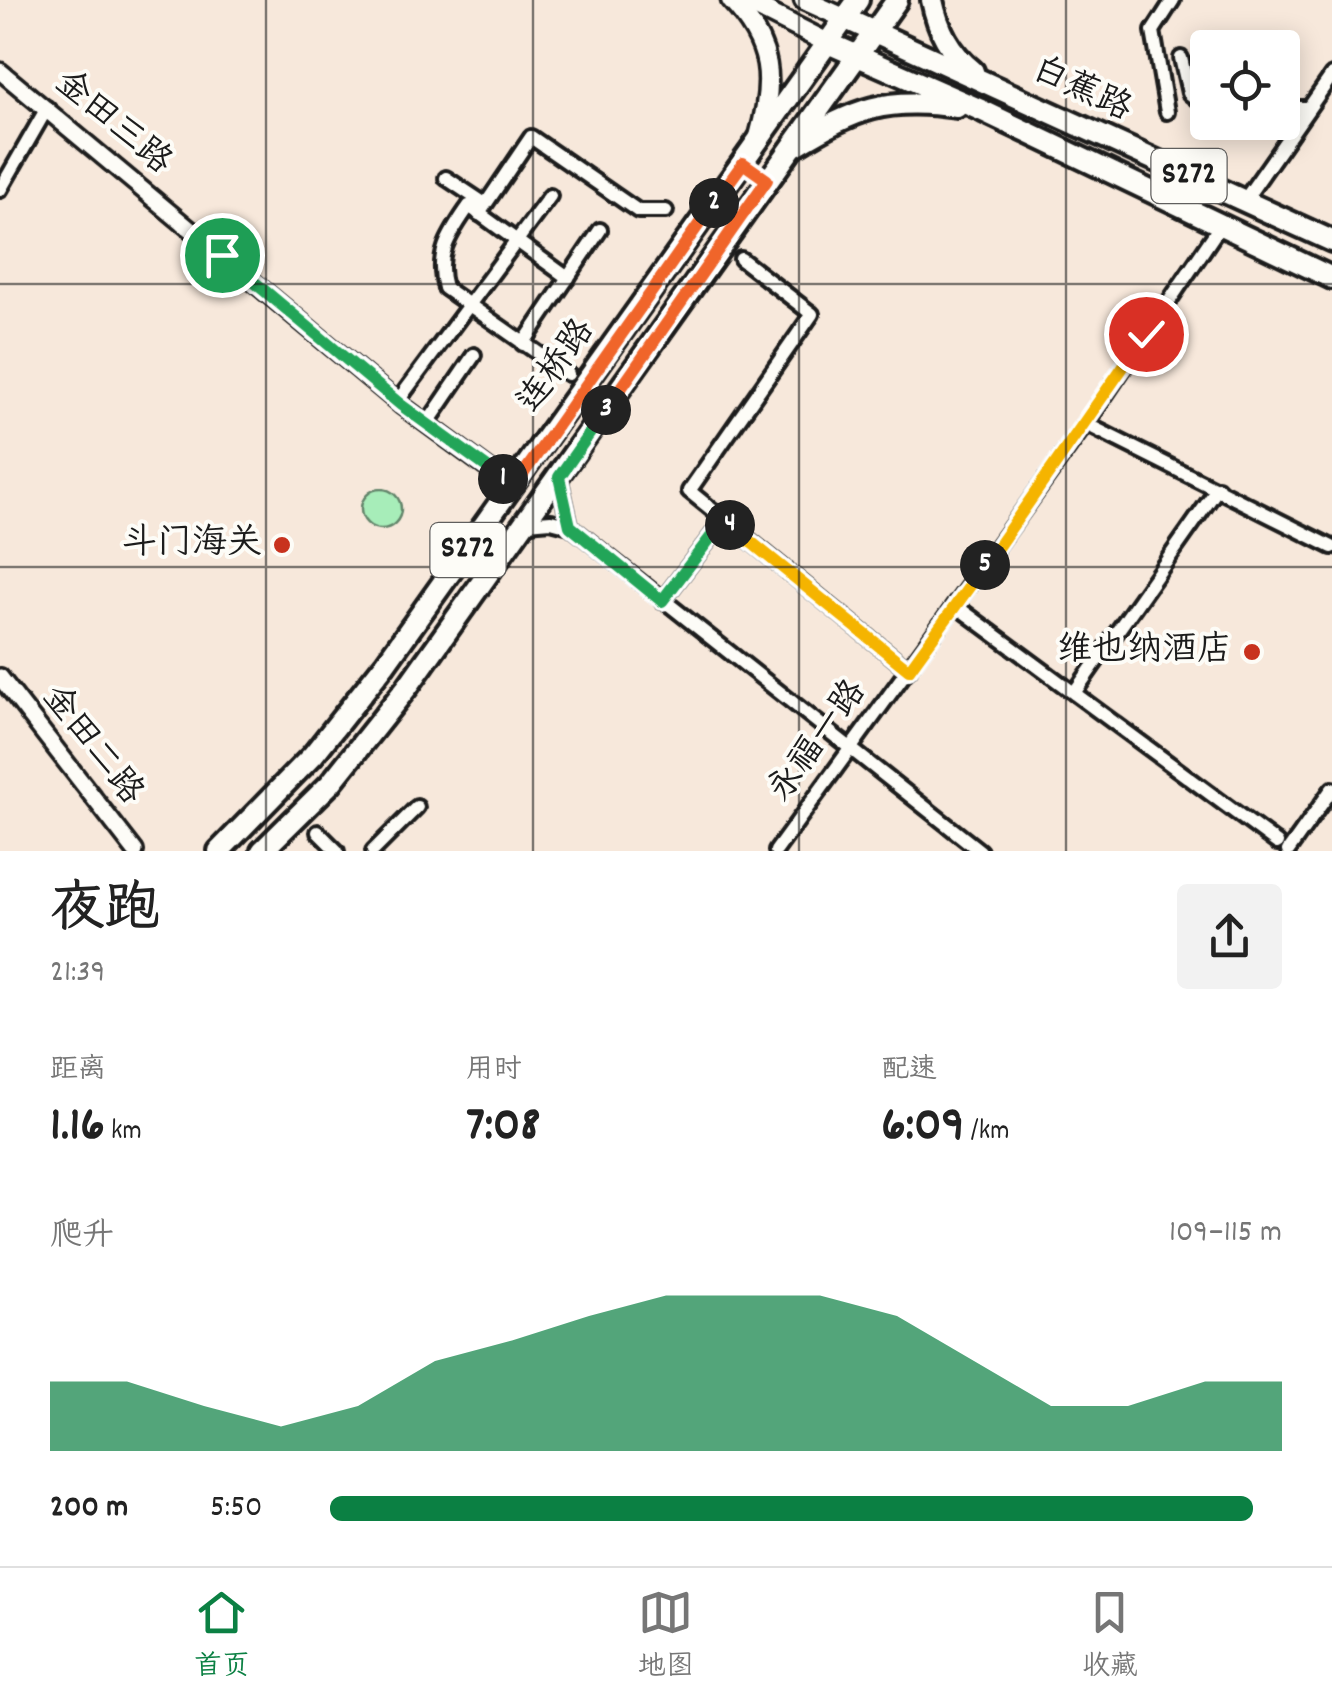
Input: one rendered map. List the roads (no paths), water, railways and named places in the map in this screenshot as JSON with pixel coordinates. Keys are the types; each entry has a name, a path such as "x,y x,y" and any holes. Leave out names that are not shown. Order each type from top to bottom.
{"main road":[{"path":"731,0 760,38 768,57 767,100 758,142"},
{"path":"743,0 828,43"},
{"name":"白蕉路","path":"804,0 1332,240"},
{"name":"连桥路","path":"219,851 313,755 385,664 858,0"},
{"name":"连桥路","path":"262,851 330,784 408,686 897,0"},
{"path":"932,0 949,46 990,85"},
{"name":"S272","path":"828,43 983,111"},
{"path":"790,148 848,114 894,102 983,111"},
{"name":"白蕉路","path":"983,111 1332,278"},
{"path":"1032,136 1046,111"},
{"path":"743,163 767,180"}],"street":[{"path":"1167,112 1153,31 1174,0"},
{"path":"1181,58 1190,94"},
{"name":"金田三路","path":"0,71 397,402 514,487"},
{"path":"1244,201 1332,74"},
{"path":"0,190 47,108"},
{"path":"1300,108 1308,108"},
{"path":"482,209 531,137 638,211 666,210"},
{"path":"446,178 518,243 568,278"},
{"path":"397,402 550,196"},
{"path":"482,209 469,206 442,246 440,270 445,288 568,374"},
{"name":"永福一路","path":"776,851 1086,424 1220,226"},
{"path":"524,344 600,230"},
{"path":"741,259 812,314 689,492 909,670"},
{"path":"426,424 474,355"},
{"path":"1086,424 1332,548"},
{"path":"559,477 570,526"},
{"path":"1074,692 1218,488"},
{"path":"662,601 724,520"},
{"path":"526,523 551,521 570,526 980,851"},
{"path":"956,606 1282,847 1332,789"},
{"name":"金田二路","path":"0,677 136,851"},
{"path":"373,851 417,807"},
{"path":"318,832 337,851"}],"place":[{"name":"斗门海关","path":"282,545"},
{"name":"维也纳酒店","path":"1252,652"}]}
